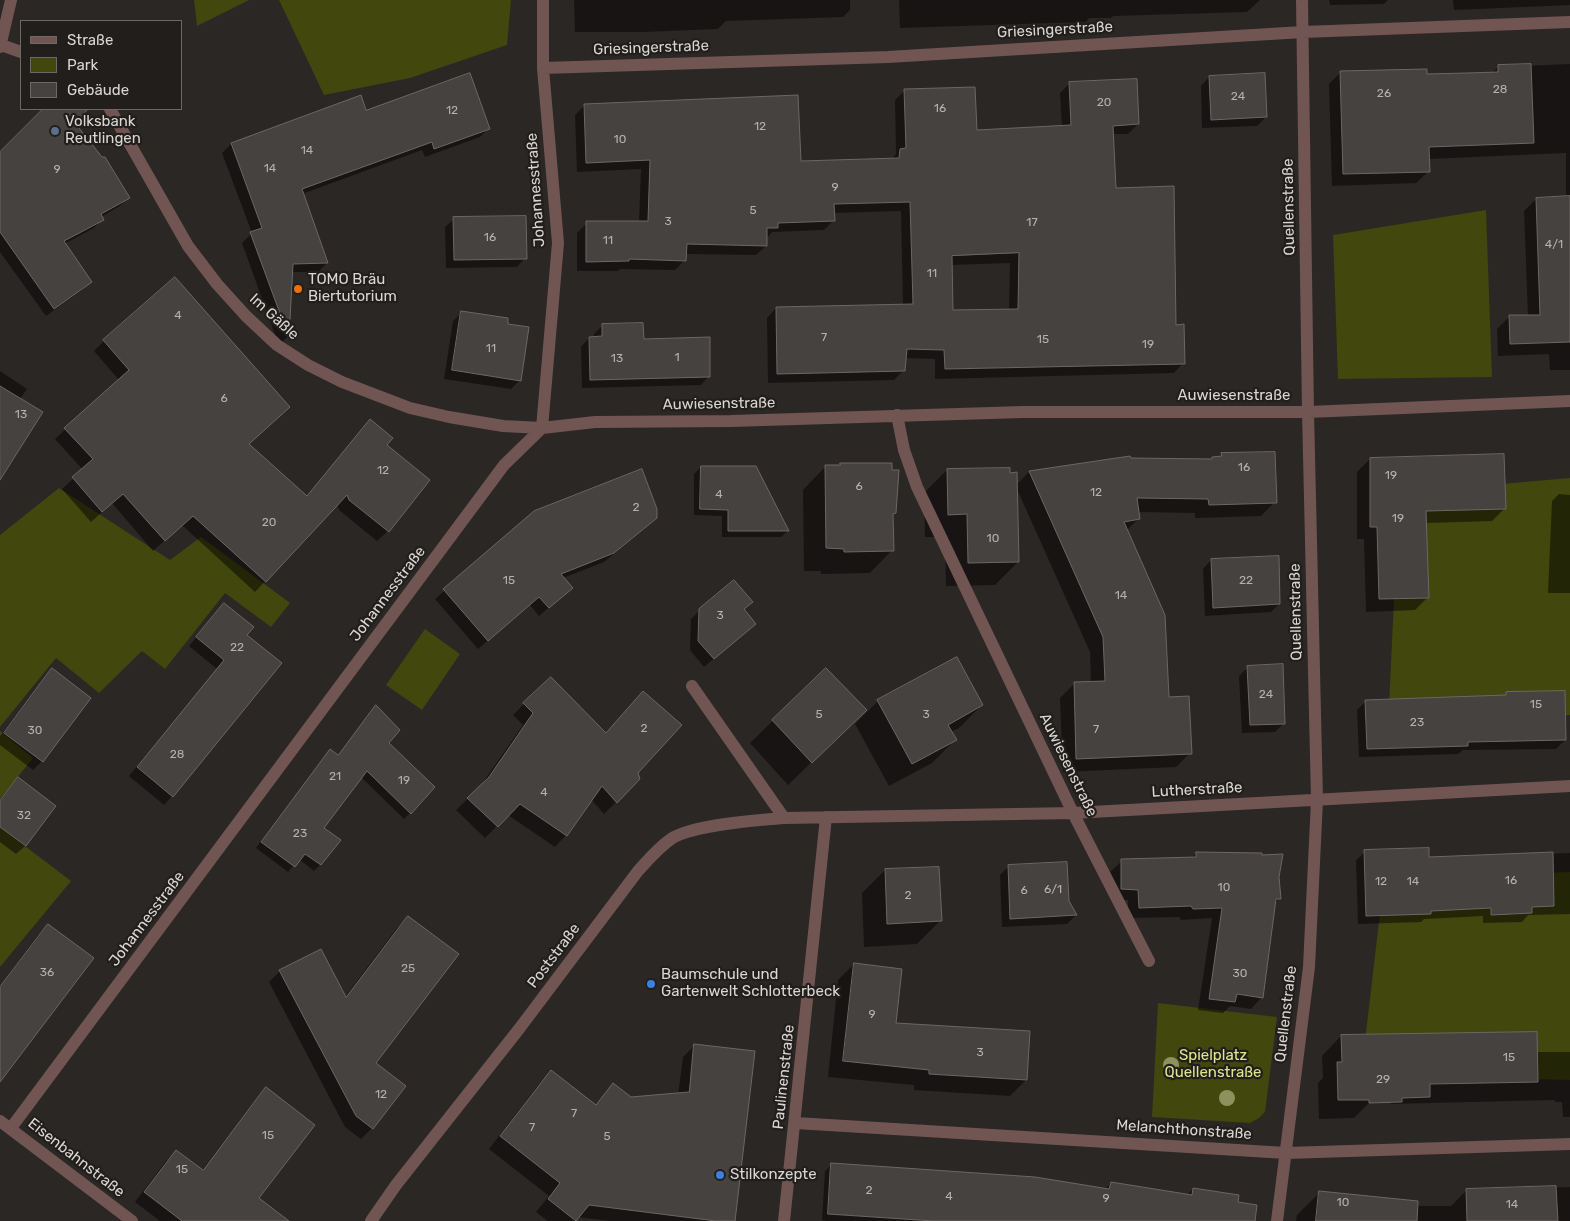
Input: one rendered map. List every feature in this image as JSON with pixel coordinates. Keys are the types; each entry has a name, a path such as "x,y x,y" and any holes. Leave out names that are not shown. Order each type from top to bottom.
{"street":[{"path":"11,0 0,46 20,52"},
{"name":"Johannesstraße","path":"11,1128 504,465 542,428 558,243 542,68 543,0"},
{"name":"Quellenstraße","path":"1277,1221 1309,967 1317,800 1308,412 1302,0"},
{"name":"Griesingerstraße","path":"542,68 888,57 1303,32 1570,22"},
{"name":"Im Gäßle","path":"111,110 188,246 216,284 277,345 308,365 342,382 410,408 503,426 542,428"},
{"name":"Auwiesenstraße","path":"542,428 595,422 721,421 1022,412 1308,412 1570,401"},
{"name":"Auwiesenstraße","path":"897,415 904,450 917,487 1073,813 1149,961"},
{"path":"692,686 784,818"},
{"name":"Lutherstraße","path":"826,817 1073,813 1570,786"},
{"name":"Poststraße","path":"371,1221 396,1185 525,1021 638,871 655,853 673,838 697,830 745,821 826,817"},
{"name":"Paulinenstraße","path":"784,1221 796,1123 826,817"},
{"name":"Eisenbahnstraße","path":"0,1121 132,1221"},
{"name":"Melanchthonstraße","path":"796,1123 1286,1153 1570,1144"}],"green space":[{"path":"194,0 249,0 197,26"},
{"path":"279,0 511,0 507,45 410,78 324,95"},
{"path":"1486,210 1492,377 1338,379 1333,235"},
{"path":"1570,478 1570,715 1388,727 1399,493"},
{"path":"59,488 170,560 201,537 290,603 271,627 225,593 165,669 142,651 99,693 56,658 0,727 0,535"},
{"path":"425,629 460,654 422,710 386,685"},
{"path":"0,731 33,758 0,799"},
{"path":"0,827 71,881 0,967"},
{"path":"1570,872 1570,1080 1361,1075 1384,879"},
{"name":"Spielplatz Quellenstraße","path":"1158,1003 1277,1017 1265,1112 1259,1118 1250,1123 1152,1117"}],"building":[{"path":"1531,64 1534,143 1429,147 1430,172 1343,174 1340,71 1427,69 1427,74 1498,72 1498,65"},
{"path":"470,73 490,129 434,149 432,142 302,189 328,263 293,264 289,338 250,232 262,228 231,143 361,95 366,110"},
{"path":"1265,73 1267,117 1211,120 1209,76"},
{"path":"1137,79 1139,124 1113,126 1116,188 1174,186 1176,325 1184,324 1185,364 945,369 944,350 907,349 905,371 777,374 776,307 913,304 910,202 834,204 835,221 778,223 778,228 767,228 767,246 687,244 686,261 629,259 629,261 586,262 586,221 648,221 650,160 586,163 584,104 798,95 801,161 899,158 900,149 906,148 904,89 975,87 977,130 1071,125 1069,82","holes":["1019,253 1018,309 953,310 952,256"]},
{"path":"42,110 87,110 75,123 102,157 105,157 130,198 101,214 104,220 64,241 92,282 54,309 0,232 0,152"},
{"path":"1570,196 1570,342 1510,344 1509,315 1540,315 1536,198"},
{"path":"526,216 527,259 454,260 453,217"},
{"path":"175,277 290,407 249,444 307,496 370,419 393,438 387,445 430,480 389,532 349,500 347,495 266,582 193,516 165,541 123,494 102,512 72,477 93,459 64,428 129,370 103,340"},
{"path":"461,311 508,318 508,324 529,327 521,381 452,370"},
{"path":"643,323 644,339 710,337 710,377 590,380 589,337 602,336 602,324"},
{"path":"0,386 43,412 0,480"},
{"path":"1275,452 1277,503 1209,505 1208,499 1137,498 1140,519 1124,522 1165,615 1169,697 1189,696 1192,754 1076,759 1074,682 1105,681 1103,637 1029,471 1130,456 1131,458 1212,459 1212,457 1222,456 1221,453"},
{"path":"1504,454 1506,509 1426,511 1429,598 1379,599 1377,527 1370,527 1370,458"},
{"path":"840,463 892,463 892,470 899,470 896,513 893,514 894,551 844,552 844,549 826,548 825,465 840,465"},
{"path":"701,466 756,466 789,531 728,531 728,510 700,509"},
{"path":"1010,468 1010,473 1017,472 1019,562 968,563 967,514 948,515 947,469"},
{"path":"642,469 657,509 657,518 614,553 561,574 573,588 549,608 539,597 488,641 443,589 534,511"},
{"path":"1279,556 1280,604 1213,608 1211,559"},
{"path":"734,580 753,602 744,609 756,624 714,659 698,641 699,609"},
{"path":"224,603 254,627 247,635 282,663 173,797 137,767 224,660 196,637"},
{"path":"957,657 983,705 948,725 957,740 912,764 877,700"},
{"path":"1283,664 1285,724 1250,725 1247,666"},
{"path":"52,668 91,698 43,762 4,733"},
{"path":"826,668 867,710 812,763 772,720"},
{"path":"551,677 606,733 643,691 682,725 638,773 640,779 617,803 602,786 567,836 520,804 498,827 467,798 489,777 533,713 523,703"},
{"path":"1565,691 1566,740 1468,742 1468,746 1367,749 1365,700 1506,695 1506,692"},
{"path":"376,705 400,730 389,743 435,787 411,814 367,771 324,828 341,840 321,865 305,854 295,867 261,842 330,749 338,755"},
{"path":"18,777 56,806 26,846 0,827 0,801"},
{"path":"1429,848 1429,857 1553,852 1554,906 1532,907 1532,913 1491,915 1491,908 1431,911 1431,914 1366,916 1364,850"},
{"path":"1196,852 1283,854 1279,877 1281,899 1276,899 1263,998 1237,994 1235,1002 1209,999 1222,908 1193,909 1191,906 1139,908 1138,890 1121,889 1121,859 1196,857"},
{"path":"1067,862 1069,901 1077,915 1010,919 1008,865"},
{"path":"939,867 942,921 887,924 885,869"},
{"path":"408,916 459,954 376,1063 406,1086 373,1129 356,1116 279,970 321,949 346,997"},
{"path":"48,924 94,958 0,1082 0,987"},
{"path":"854,963 902,969 896,1023 1030,1031 1027,1080 929,1074 929,1070 843,1061"},
{"path":"1537,1032 1538,1082 1430,1084 1430,1097 1402,1098 1402,1102 1369,1103 1369,1100 1338,1100 1337,1062 1342,1062 1341,1035"},
{"path":"694,1044 755,1051 735,1221 716,1221 589,1205 576,1221 548,1199 560,1183 500,1136 551,1070 596,1105 613,1083 631,1097 689,1092"},
{"path":"266,1087 315,1125 259,1198 289,1221 182,1221 144,1192 176,1150 203,1170"},
{"path":"831,1163 1035,1177 1109,1189 1111,1182 1192,1195 1193,1188 1239,1195 1238,1202 1257,1205 1255,1221 934,1221 828,1214"},
{"path":"1556,1186 1558,1221 1467,1221 1466,1189"},
{"path":"1319,1191 1418,1201 1417,1221 1316,1221"}],"place":[{"name":"Volksbank Reutlingen","path":"55,131"},
{"name":"TOMO Bräu Biertutorium","path":"298,289"},
{"name":"Baumschule und Gartenwelt Schlotterbeck","path":"651,984"},
{"name":"Stilkonzepte","path":"720,1175"}]}
